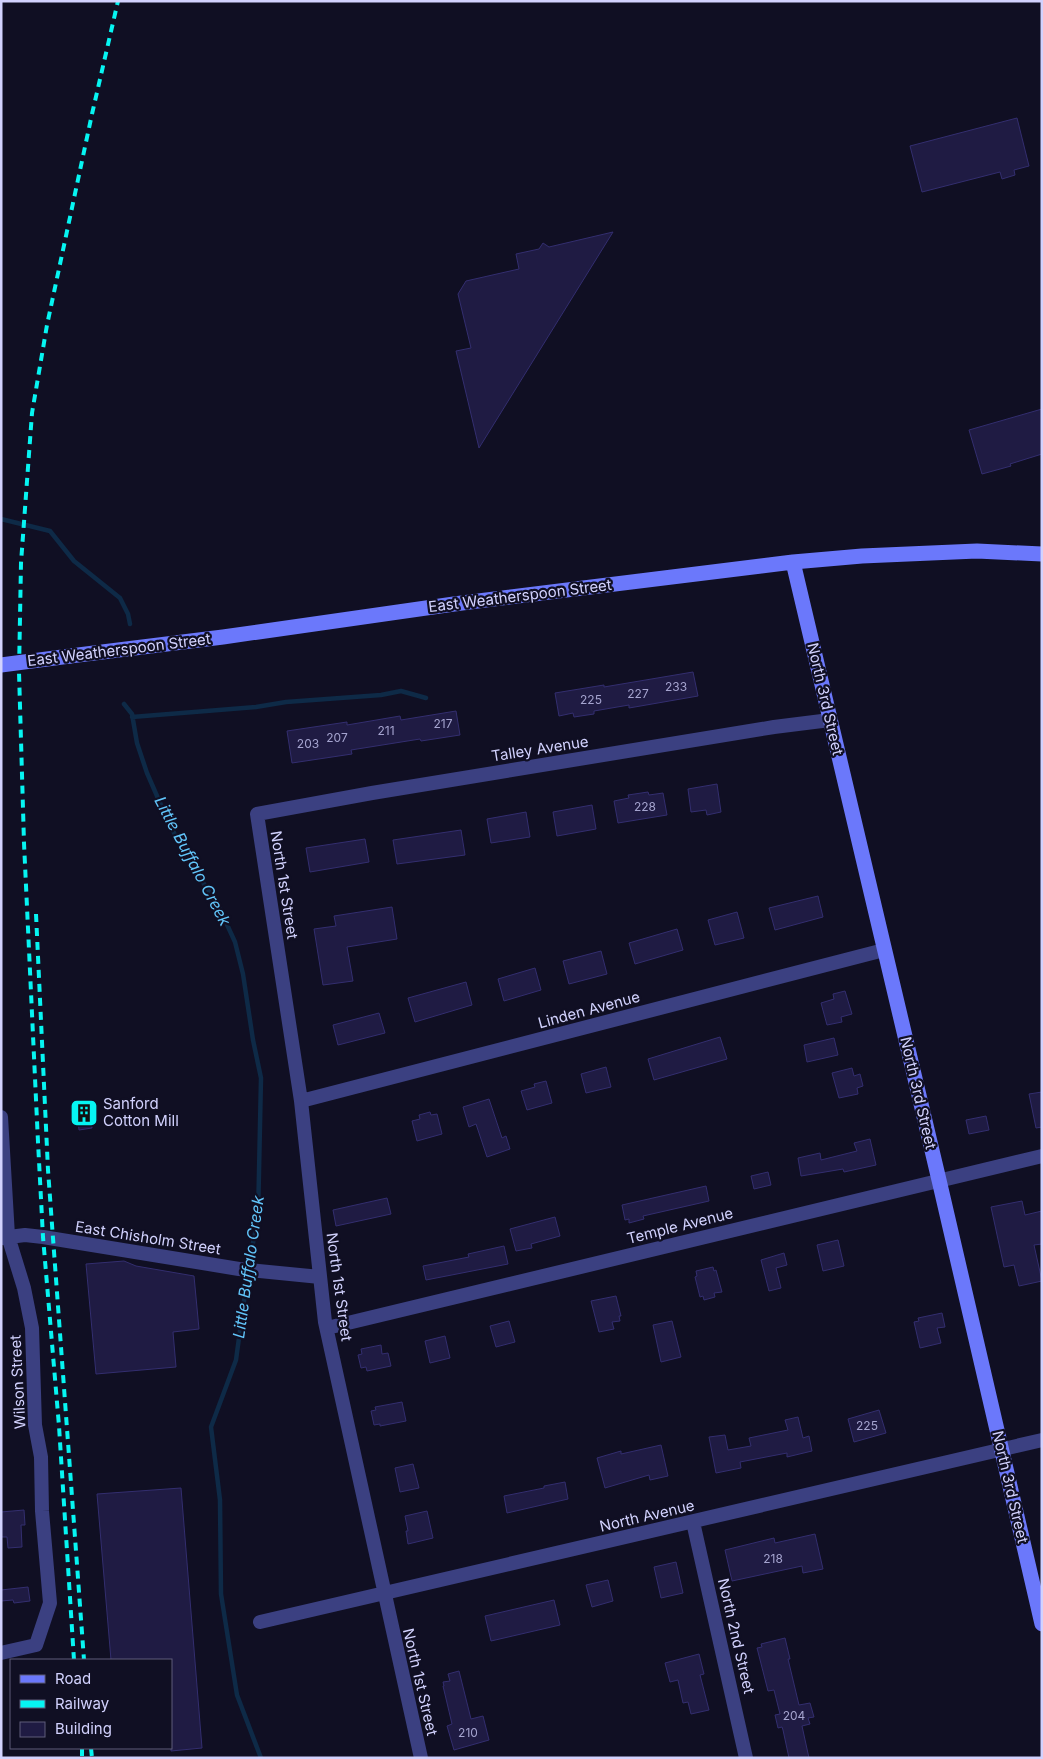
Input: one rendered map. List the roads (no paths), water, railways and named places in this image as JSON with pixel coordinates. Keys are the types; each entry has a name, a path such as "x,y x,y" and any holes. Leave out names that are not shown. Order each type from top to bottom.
{"street":[{"name":"East Weatherspoon Street","path":"1,665 223,637 454,604 793,562 862,556 977,551 1042,554"},
{"name":"North 3rd Street","path":"793,562 1042,1624"},
{"name":"Talley Avenue","path":"257,814 774,727 830,720"},
{"name":"North 1st Street","path":"257,814 302,1101 327,1328 421,1758"},
{"name":"Linden Avenue","path":"302,1101 884,950"},
{"name":"Wilson Street","path":"1,1117 5,1237 24,1288 32,1328 35,1425 41,1457 42,1511 50,1603 36,1645 1,1653"},
{"name":"Temple Avenue","path":"327,1328 1042,1156"},
{"name":"East Chisholm Street","path":"5,1237 25,1235 43,1237 239,1269 320,1277"},
{"name":"North Avenue","path":"260,1622 1042,1440"},
{"name":"North 2nd Street","path":"693,1522 746,1758"}],"waterway":[{"name":"Little Buffalo Creek","path":"1,519 50,531 74,561 120,598 128,614 130,624"},
{"path":"132,717 381,695 401,691 426,698"},
{"name":"Little Buffalo Creek","path":"124,704 132,714 137,743 147,773 164,812 198,875 218,905 235,942 243,974 261,1078 258,1219 250,1257 236,1360 211,1427 220,1500 221,1594 237,1695 261,1758"}],"railway":[{"path":"74,1659 59,1426 43,1237 38,1142 24,843 19,672 21,563 32,413 47,325 118,1"},
{"path":"36,914 48,1170 84,1659"},
{"path":"82,1749 82,1758"},
{"path":"91,1749 92,1758"}],"place":[{"name":"Sanford Cotton Mill","path":"84,1113"}]}
